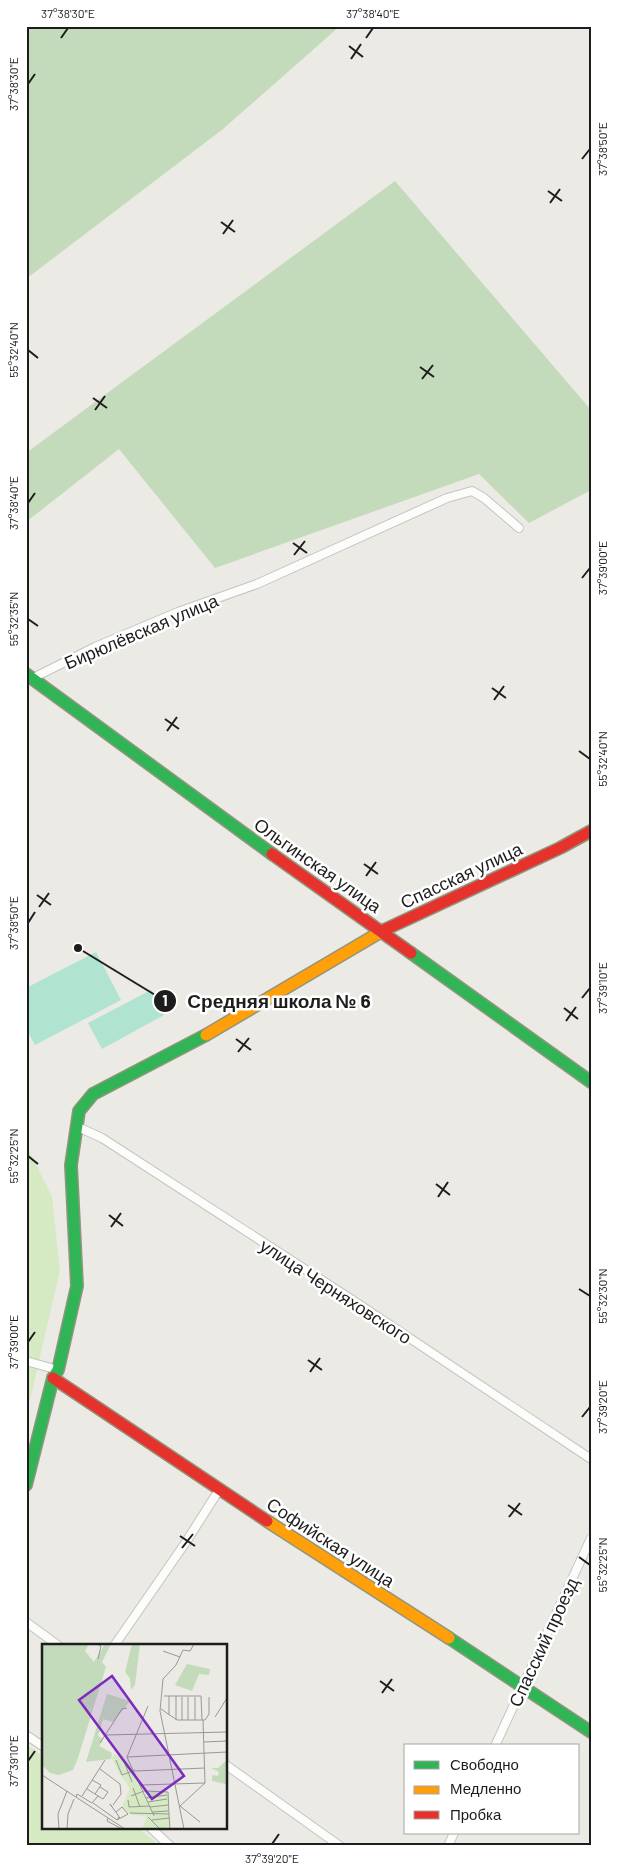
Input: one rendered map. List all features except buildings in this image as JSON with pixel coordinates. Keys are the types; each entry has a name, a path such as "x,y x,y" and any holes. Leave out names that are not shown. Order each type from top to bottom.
{"street":[{"name":"Бирюлёвская улица","path":"29,678 95,647 178,612 257,584 446,498 472,491 484,498 519,528"},
{"name":"Ольгинская улица","path":"29,678 591,1082"},
{"name":"Спасская улица","path":"26,1485 56,1374 77,1286 71,1164 79,1111 93,1094 229,1023 381,932 591,832"},
{"name":"улица Черняховского","path":"78,1127 102,1138 591,1459"},
{"path":"26,1361 56,1374"},
{"name":"Софийская улица","path":"56,1374 218,1490 523,1686 591,1732"},
{"path":"115,1644 186,1542 218,1490"},
{"name":"Спасский проезд","path":"496,1744 591,1538"},
{"path":"26,1622 56,1644"},
{"path":"26,1735 42,1746"},
{"path":"228,1766 340,1846"},
{"path":"153,1830 170,1846"},
{"path":"448,1846 454,1834"}],"green space":[{"path":"26,26 340,26 223,129 26,279"},
{"path":"395,181 591,410 591,490 529,523 479,474 215,568 119,449 26,522 26,453"},
{"path":"96,952 121,1000 35,1045 26,1029 26,988"},
{"path":"151,990 164,1015 102,1049 88,1023"},
{"path":"26,1144 52,1197 60,1270 26,1417"},
{"path":"26,1744 42,1756 42,1830 140,1830 160,1846 26,1846"}],"traffic: fast":[{"path":"26,674 272,854"},
{"path":"411,953 591,1082"},
{"path":"26,1485 53,1378 58,1370 77,1286 71,1165 79,1111 93,1094 206,1035"},
{"path":"449,1638 591,1732"}],"traffic: slow":[{"path":"206,1035 384,930"},
{"path":"267,1521 449,1638"}],"traffic: jam":[{"path":"384,930 560,848 591,831"},
{"path":"272,854 411,953"},
{"path":"53,1378 267,1521"}],"place":[{"name":"Средняя школа № 6","path":"78,948"}]}
